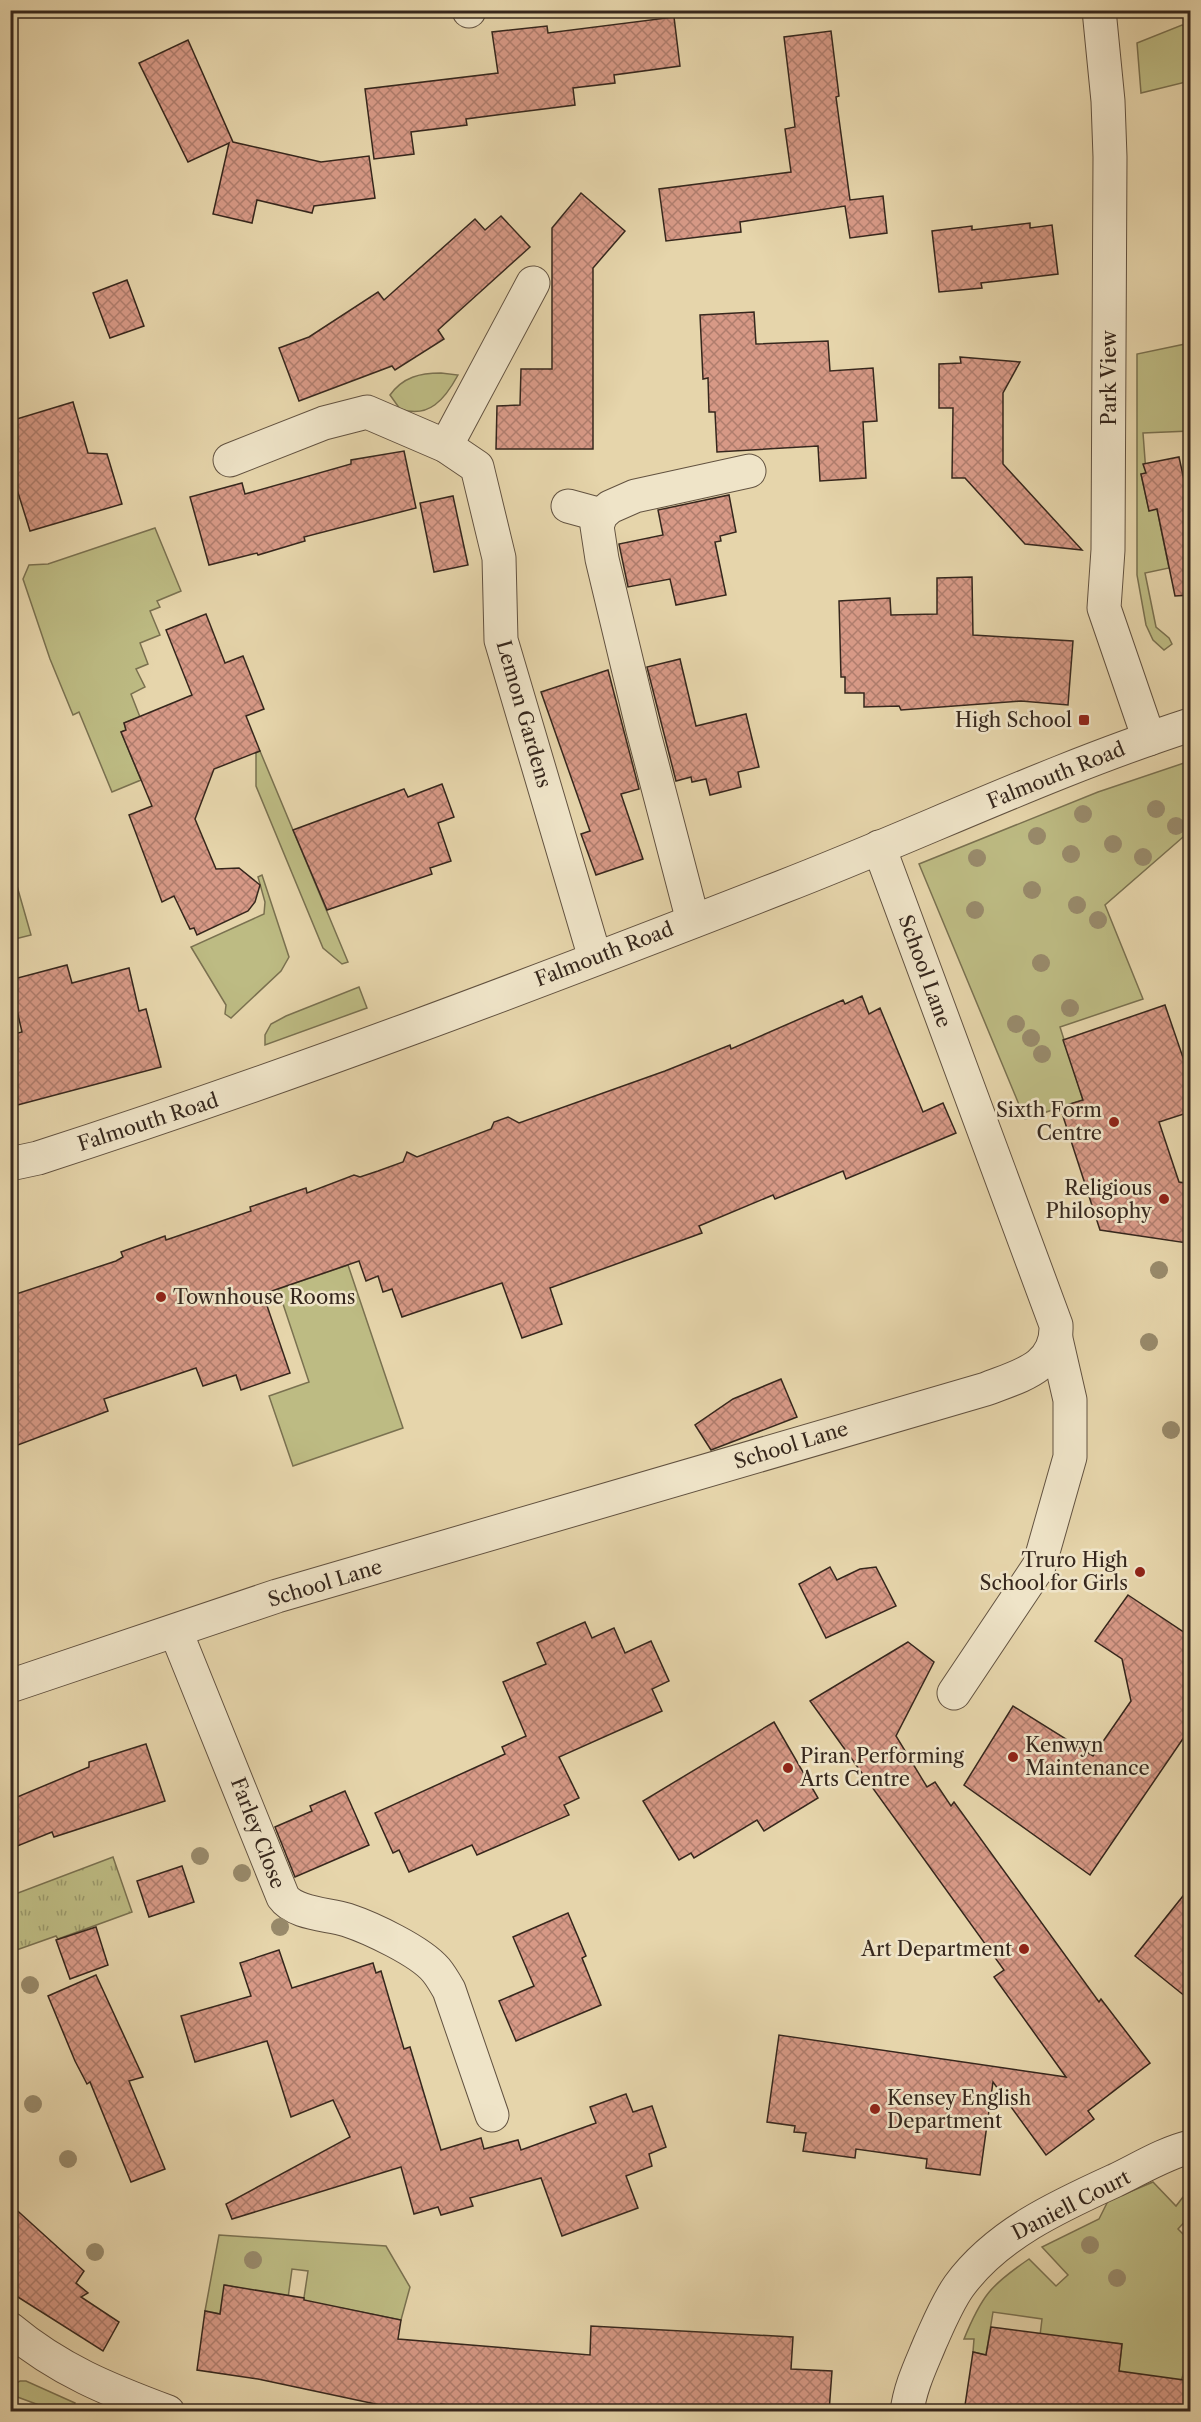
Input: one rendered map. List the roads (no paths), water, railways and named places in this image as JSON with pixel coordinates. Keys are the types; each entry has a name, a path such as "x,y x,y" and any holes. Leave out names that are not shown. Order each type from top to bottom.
{"street":[{"name":"Park View","path":"1099,10 1108,101 1110,157 1108,550 1104,608 1149,739"},
{"path":"446,446 533,283"},
{"name":"Lemon Gardens","path":"230,460 324,423 367,412 446,446 477,467 499,558 501,640 595,958"},
{"path":"693,921 602,559 597,526 601,515 610,507 635,496 749,471"},
{"path":"568,506 601,515"},
{"name":"Falmouth Road","path":"10,1164 38,1158 238,1091 693,921 1064,770 1191,725"},
{"name":"School Lane","path":"10,1686 176,1632 277,1596 986,1389 1039,1365 1050,1353 1056,1339 1056,1325 879,847"},
{"path":"954,1693 1039,1566 1070,1457 1070,1400 1056,1339"},
{"name":"Farley Close","path":"176,1632 283,1897 294,1907 349,1920 372,1930 422,1958 437,1971 449,1990 492,2115"},
{"name":"Daniell Court","path":"907,2412 917,2373 947,2306 959,2286 1003,2240 1092,2191 1191,2147"},
{"path":"12,2332 66,2369 95,2385 168,2412"}],"place":[{"name":"High School","path":"1084,720"},
{"name":"Sixth Form Centre","path":"1114,1122"},
{"name":"Religious Philosophy","path":"1164,1199"},
{"name":"Townhouse Rooms","path":"161,1297"},
{"name":"Truro High School for Girls","path":"1140,1572"},
{"name":"Kenwyn Maintenance","path":"1013,1757"},
{"name":"Piran Performing Arts Centre","path":"788,1768"},
{"name":"Art Department","path":"1024,1949"},
{"name":"Kensey English Department","path":"875,2109"}]}
